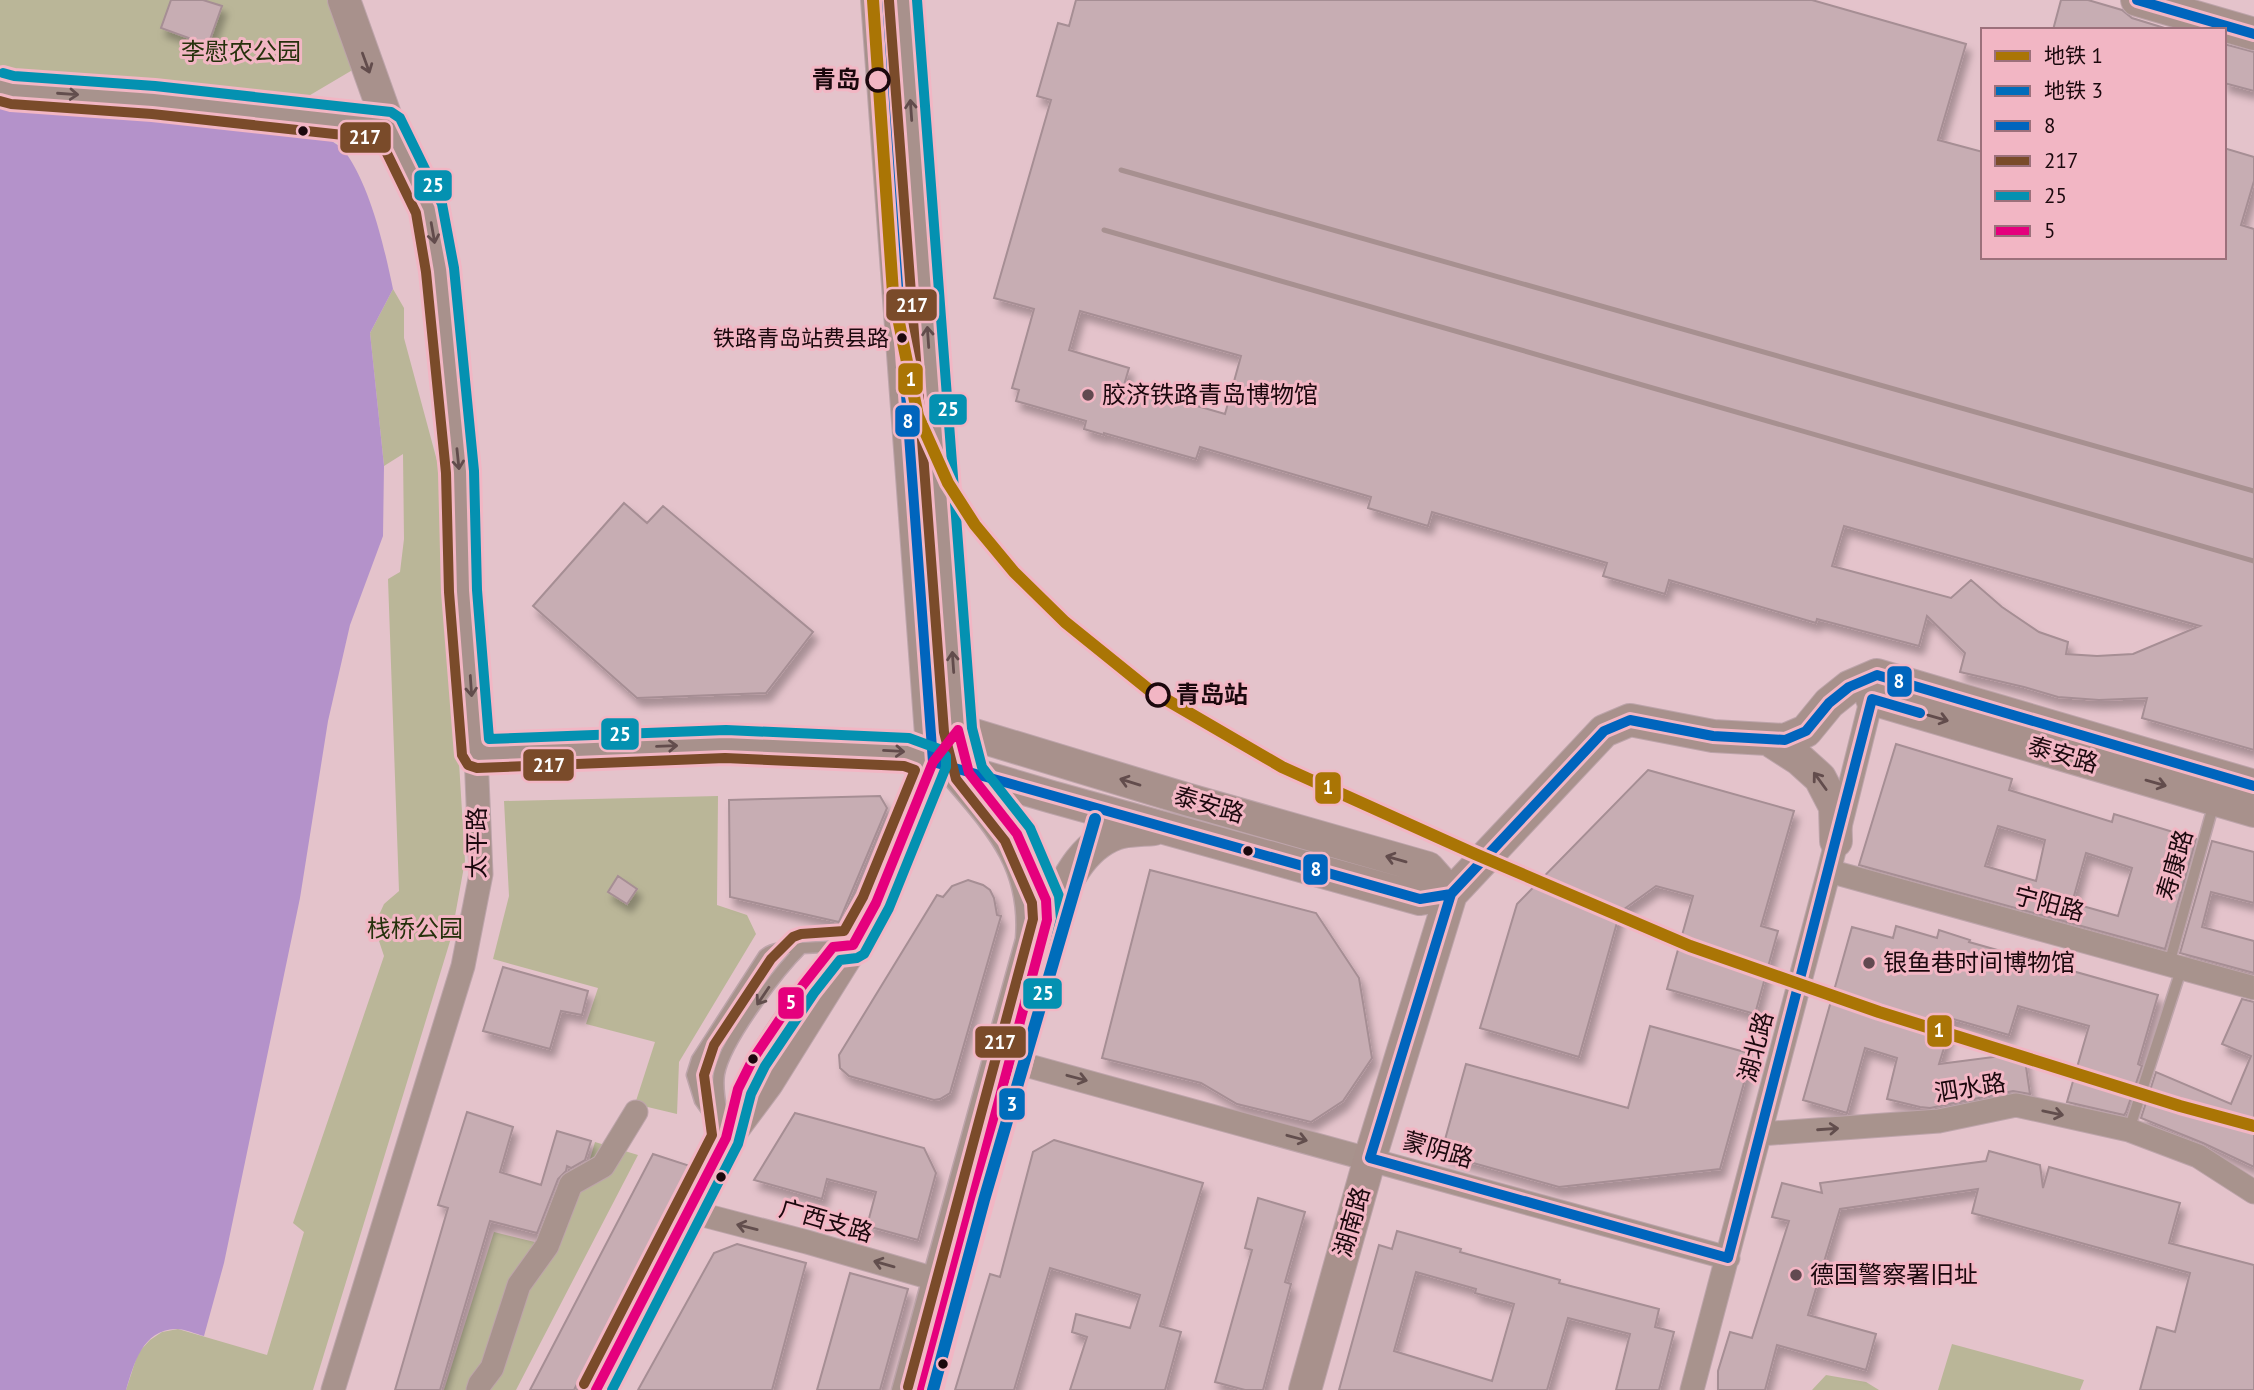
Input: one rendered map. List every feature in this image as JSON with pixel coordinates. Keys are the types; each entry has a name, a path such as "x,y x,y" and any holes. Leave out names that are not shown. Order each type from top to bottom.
{"main road":[{"name":"太平路","path":"344,0 389,126 429,209 440,270 460,472 463,591 476,754"},
{"path":"2137,0 2254,34"},
{"path":"897,1 958,730 969,773 1017,834 1046,900 1047,920"},
{"path":"897,1 933,762"},
{"path":"1451,894 1604,731 1614,725 1630,720 1713,736 1785,740 1806,731 1829,703 1849,687 1875,687"},
{"name":"泰安路","path":"1875,687 2218,788 2254,811"},
{"path":"596,1390 726,1138 767,1083 843,946 876,902 933,762 958,730"},
{"name":"泰安路","path":"958,730 1428,868 1451,894"},
{"path":"1771,741 1799,759 1820,778 1836,807 1833,856"},
{"name":"泰安路","path":"476,754 726,744 907,752 969,773 1420,899 1451,894"},
{"name":"泰安路","path":"2218,788 2254,786"},
{"path":"922,1390 939,1280 1011,1061 1047,920 1074,867 1095,845 1120,832 1165,828"},
{"name":"湖南路","path":"1305,1390 1370,1158 1451,894"}],"street":[{"path":"0,87 153,100 389,126"},
{"name":"湖北路","path":"1692,1390 1875,687"},
{"name":"太平路","path":"333,1390 463,966 481,874 476,754"},
{"name":"宁阳路","path":"1833,856 2175,966 2254,988"},
{"name":"蒙阴路","path":"1011,1061 1728,1258"},
{"name":"泗水路","path":"1760,1134 1939,1121 2016,1105 2129,1130 2198,1156 2254,1192"},
{"path":"478,1390 492,1368 519,1285 547,1246 571,1184 603,1166 636,1112"},
{"name":"广西支路","path":"688,1212 807,1242 939,1280"}],"lane":[{"path":"897,1390 939,1280 1021,939 1023,914 1016,878 993,832 933,762"},
{"name":"寿康路","path":"2129,1130 2175,966 2218,788"},
{"path":"726,1138 700,1101 692,1075 697,1059 769,951 778,948 843,946"},
{"path":"726,1138 719,1076 726,1052 783,967 802,948"}],"green space":[{"name":"李慰农公园","path":"0,0 344,0 366,62 295,104 240,106 0,72"},
{"name":"栈桥公园","path":"393,289 404,308 404,338 447,498 451,630 465,861 451,938 313,1390 126,1390 138,1353 162,1332 178,1329 267,1355 304,1232 293,1223 384,956 374,926 384,904 399,891 388,579 400,572 404,539 403,454 384,466 370,333"},
{"path":"718,796 717,905 747,915 756,934 679,1062 677,1114 635,1104 655,1042 586,1024 598,988 493,959 509,896 504,801"},
{"path":"595,1142 638,1155 516,1390 444,1390 494,1232 547,1245 569,1171 585,1176"},
{"path":"1952,1344 2084,1380 2080,1390 1938,1390"},
{"path":"1826,1375 1866,1382 1879,1390 1812,1390"}],"shaded area":[{"path":"0,105 324,136 346,153 363,183 381,237 393,289 370,333 384,466 383,536 350,625 328,721 300,898 224,1263 204,1336 176,1329 155,1335 141,1350 126,1390 0,1390"}],"building":[{"path":"171,0 203,0 222,6 208,45 161,28"},
{"path":"1076,0 1812,0 1966,44 1938,140 1981,151 1981,259 2226,259 2226,149 2254,157 2254,181 2241,225 2254,229 2254,750 2142,718 2147,698 2099,700 2058,697 1960,672 1965,653 1927,616 1919,646 1817,619 1816,623 1669,580 1665,594 1603,576 1607,563 1432,512 1428,526 1368,508 1371,497 1200,447 1196,459 1104,435 1084,429 1086,421 1016,401 1019,390 1012,388 1034,309 994,298 1051,100 1037,96 1058,23 1069,26","holes":["1080,311 1241,356 1225,414 1124,385 1129,368 1069,350","1844,526 2200,626 2133,654 2066,654 2068,642 2039,632 2002,607 1971,580 1951,598 1832,566"]},
{"path":"2061,0 2088,0 2122,10 2132,18 2164,28 2054,28"},
{"path":"2226,45 2254,52 2254,91 2226,84"},
{"path":"624,503 647,523 663,506 813,632 766,693 637,698 533,606"},
{"path":"1896,744 2012,779 2009,790 2112,822 2114,814 2196,839 2165,949 1859,865","holes":["1998,826 2045,840 2036,881 1985,866","2086,853 2132,868 2118,916 2072,903"]},
{"path":"1648,770 1794,811 1761,926 1778,931 1755,1014 1667,989 1693,896 1656,886 1620,912 1579,1057 1480,1028 1517,904"},
{"path":"880,796 887,808 839,922 730,897 729,800"},
{"path":"2212,841 2254,852 2254,903 2211,892 2202,927 2254,941 2254,973 2180,953"},
{"path":"1150,870 1316,913 1359,978 1372,1058 1343,1101 1311,1122 1237,1104 1201,1083 1102,1058"},
{"path":"618,876 637,889 627,904 608,892"},
{"path":"968,880 990,890 997,915 1001,916 950,1093 934,1100 849,1076 840,1068 839,1055 937,895 943,897 952,886"},
{"path":"1896,926 1937,938 1939,930 1970,940 1969,942 2158,995 2138,1064 2142,1066 2124,1115 2067,1102 2089,1026 2018,1006 2009,1035 1953,1019 1939,1064 2024,1053 2030,1094 2013,1091 1930,1108 1887,1099 1897,1058 1865,1048 1847,1113 1803,1100 1852,927 1893,938"},
{"path":"503,967 588,991 582,1015 561,1011 550,1049 483,1031"},
{"path":"2242,999 2254,1002 2254,1167 2141,1118 2156,1072 2231,1104 2251,1056 2222,1044"},
{"path":"1650,1026 1752,1054 1720,1169 1559,1187 1441,1154 1466,1064 1628,1108"},
{"path":"467,1112 513,1127 500,1172 541,1185 557,1131 591,1141 585,1160 571,1168 567,1166 558,1179 537,1233 490,1221 440,1390 395,1390 448,1208 438,1205"},
{"path":"795,1113 924,1148 936,1173 918,1240 867,1226 876,1192 827,1179 822,1199 754,1180"},
{"path":"1054,1140 1203,1183 1160,1326 1181,1332 1165,1390 1070,1390 1087,1337 1072,1332 1076,1314 1130,1328 1140,1295 1050,1268 1014,1390 955,1390 990,1274 1000,1277 1033,1152"},
{"path":"1989,1151 2040,1165 2043,1188 2049,1167 2180,1203 2169,1243 2254,1265 2254,1390 2140,1390 2157,1327 2175,1332 2190,1273 1972,1213 1978,1189 1840,1209 1808,1315 1876,1334 1866,1370 1777,1345 1765,1390 1718,1390 1718,1371 1730,1332 1752,1338 1789,1221 1772,1217 1782,1183 1822,1193 1820,1183 1986,1161"},
{"path":"653,1154 690,1166 574,1390 530,1390"},
{"path":"1258,1198 1305,1212 1285,1282 1291,1284 1263,1390 1245,1390 1215,1382 1252,1250 1245,1248"},
{"path":"1397,1231 1560,1280 1559,1283 1659,1309 1655,1327 1674,1332 1659,1390 1616,1390 1630,1334 1568,1318 1547,1390 1339,1390 1379,1245 1392,1249","holes":["1416,1272 1476,1289 1475,1293 1514,1304 1492,1381 1394,1351"]},
{"path":"737,1244 806,1263 772,1390 638,1390 714,1253"},
{"path":"850,1273 908,1289 880,1390 817,1390"}],"railway":[{"path":"1121,170 2254,491"},
{"path":"1104,230 2254,561"}],"metro line":[{"name":"1","path":"873,0 893,293 918,416 948,483 975,525 1014,572 1065,622 1148,689 1282,767 1475,854 1690,946 1879,1012 2180,1106 2254,1126"},
{"name":"3","path":"933,1390 984,1200 1095,819"}],"transit line":[{"name":"8","path":"877,0 933,762 1420,899 1451,894 1604,731 1630,720 1713,736 1785,740 1806,731 1829,703 1849,687 1877,675 2254,786"},
{"name":"25","path":"917,0 972,728 982,767 1030,828 1059,896 1061,919 1025,1064 936,1390"},
{"name":"8","path":"2137,0 2254,34"},
{"name":"217","path":"889,1 944,732 956,779 1005,841 1032,903 1033,919 908,1387"},
{"name":"25","path":"3,73 155,86 391,112 400,118 442,204 454,268 474,471 477,590 489,739 726,730 909,738 939,749 946,756 946,767 889,908 864,954 857,958 840,960 814,993 765,1066 751,1094 738,1144 612,1390"},
{"name":"217","path":"0,101 152,114 380,139 416,213 426,272 446,473 449,592 462,755 468,765 477,768 725,758 904,766 915,770 863,897 844,931 793,937 771,959 714,1045 704,1075 712,1135 584,1384"},
{"name":"8","path":"1451,894 1370,1158 1728,1258 1872,699 1920,713"},
{"name":"5","path":"596,1390 726,1138 738,1089 753,1059 803,985 833,947 853,945 876,903 933,762 958,730"},
{"name":"5","path":"922,1390 1047,920 1046,900 1017,834 969,773 958,730"}],"place":[{"name":"青岛","path":"878,80"},
{"name":"铁路青岛站费县路","path":"902,338"},
{"name":"胶济铁路青岛博物馆","path":"1088,395"},
{"name":"青岛站","path":"1158,695"},
{"name":"银鱼巷时间博物馆","path":"1869,963"},
{"name":"德国警察署旧址","path":"1796,1275"}]}
